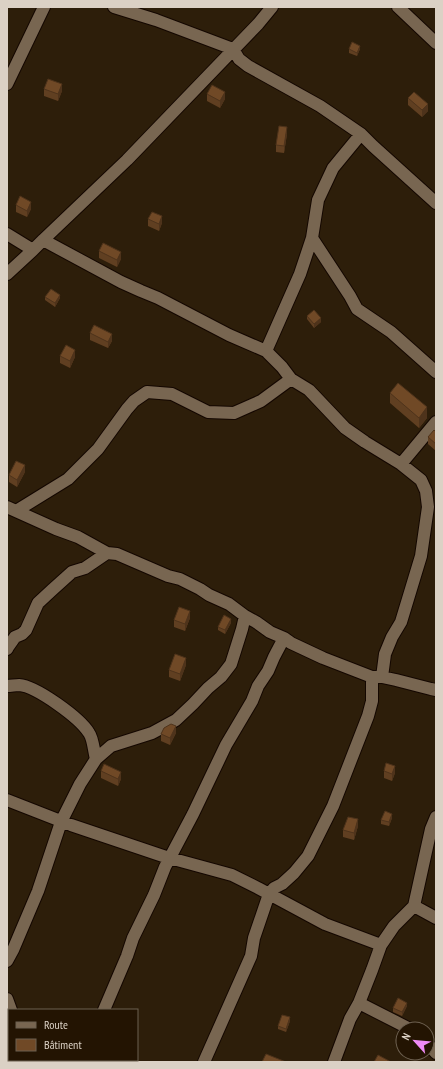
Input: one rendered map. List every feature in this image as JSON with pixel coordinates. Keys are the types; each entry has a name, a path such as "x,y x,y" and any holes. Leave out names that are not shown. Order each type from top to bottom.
{"street":[{"path":"7,84 44,7"},
{"path":"114,7 156,20 233,49 239,59 248,66 320,106 361,134 436,203"},
{"path":"7,274 127,160 272,7"},
{"path":"398,7 436,43"},
{"path":"266,351 300,274 312,238 318,200 333,168 361,134"},
{"path":"7,234 33,250"},
{"path":"312,238 350,296 357,310 392,332 436,372"},
{"path":"43,240 121,282 158,298 229,335 266,351 282,367 291,379 309,390 345,428 401,464 421,480 426,491 428,507 422,556 401,622 392,637 385,654 377,677 368,716 334,806 308,856 294,873 282,884 274,888 269,894 254,938 251,956 204,1062"},
{"path":"12,509 68,478 98,449 134,401 147,392 172,394 208,412 234,413 262,401 291,379"},
{"path":"401,464 436,422"},
{"path":"12,509 56,529 78,537 107,552 117,554 168,576 180,579 229,604 270,632 323,658 377,677 436,690"},
{"path":"7,650 15,638 26,630 38,604 52,590 72,572 85,568 107,552"},
{"path":"7,961 38,890 62,822 80,784 96,759 111,746 152,733 176,720 193,704 221,677 231,664 245,616"},
{"path":"104,1009 133,938 154,895 165,867 193,814 226,745 252,701 258,686 268,671 284,638"},
{"path":"7,686 20,685 33,689 66,710 81,723 90,734 96,759"},
{"path":"7,800 62,822 170,858 232,875 325,924 381,945"},
{"path":"334,1062 350,1019 359,1003 381,945 394,926 414,906 431,829 436,817"},
{"path":"414,906 436,918"},
{"path":"7,999 11,1009"},
{"path":"359,1003 396,1021"}],"building":[{"path":"352,42 360,46 357,53 349,49"},
{"path":"48,79 62,84 58,94 44,89"},
{"path":"212,85 225,92 220,101 207,94"},
{"path":"414,92 428,104 422,110 408,98"},
{"path":"279,126 287,127 284,146 276,145"},
{"path":"20,196 31,202 27,211 16,205"},
{"path":"152,212 162,216 159,224 148,219"},
{"path":"103,243 121,252 117,260 99,251"},
{"path":"51,289 60,295 55,303 45,297"},
{"path":"314,310 321,318 314,324 307,316"},
{"path":"94,325 112,334 108,342 90,333"},
{"path":"66,345 75,350 70,361 60,356"},
{"path":"398,383 427,407 419,418 390,393"},
{"path":"434,430 436,432 436,444 428,437"},
{"path":"16,461 25,465 17,480 9,475"},
{"path":"179,607 190,611 185,624 174,620"},
{"path":"224,615 231,619 225,630 218,627"},
{"path":"175,654 186,658 180,674 169,670"},
{"path":"171,724 176,726 170,738 161,734 164,728"},
{"path":"386,763 395,766 392,774 384,771"},
{"path":"104,764 121,772 118,779 101,771"},
{"path":"385,811 392,814 389,822 381,820"},
{"path":"348,817 358,819 354,833 343,830"},
{"path":"398,998 407,1003 402,1012 393,1008"},
{"path":"282,1015 290,1017 286,1029 278,1026"},
{"path":"266,1054 286,1062 262,1062"},
{"path":"378,1055 391,1062 374,1062"}]}
